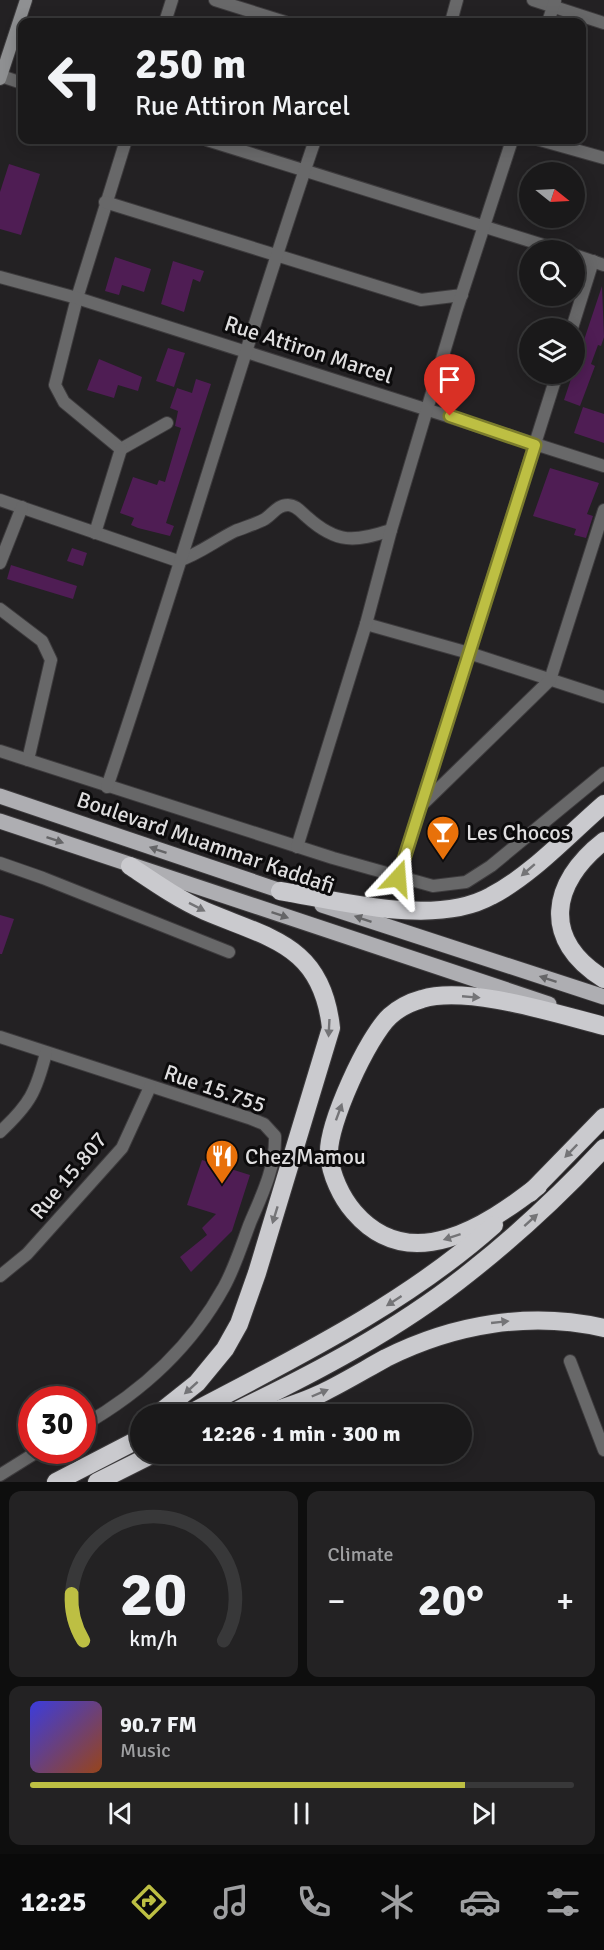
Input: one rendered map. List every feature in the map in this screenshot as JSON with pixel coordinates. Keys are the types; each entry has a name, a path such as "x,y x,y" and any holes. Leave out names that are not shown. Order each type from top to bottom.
{"highway":[{"path":"280,891 415,911 463,907 489,897 510,884 604,804"},
{"path":"604,841 574,868 564,887 561,921 568,944 586,967 604,979"},
{"path":"130,866 203,910 257,932 295,952 316,976 323,988 331,1028 261,1262 239,1324 225,1349 197,1383 171,1404"},
{"path":"538,1186 503,1212 464,1233 435,1243 410,1243 380,1234 361,1220 350,1207 334,1176 329,1154 333,1129 370,1042 389,1016 406,1005 424,998 448,995 477,997 604,1024"},
{"path":"207,1404 370,1316 461,1254 538,1186 604,1117"},
{"path":"249,1404 333,1361 468,1274 565,1190 604,1148"},
{"path":"292,1404 324,1392 388,1357 488,1323 535,1319 577,1322 604,1328"},
{"path":"117,1449 130,1438"},
{"path":"56,1482 130,1443"},
{"path":"97,1482 133,1464"},
{"path":"121,1470 137,1464"}],"main road":[{"name":"Boulevard Muammar Kaddafi","path":"0,796 604,997"},
{"name":"Boulevard Muammar Kaddafi","path":"0,821 604,1024"}],"street":[{"path":"20,18 26,0"},
{"path":"166,18 172,0"},
{"path":"215,0 273,18"},
{"path":"257,13 261,0"},
{"path":"452,18 457,0"},
{"path":"533,0 554,3 604,23"},
{"path":"549,18 554,3"},
{"path":"18,25 1,78 18,82"},
{"path":"121,449 64,402 55,385 77,298 125,144"},
{"path":"220,144 526,240"},
{"path":"107,787 152,655 178,561 246,351 274,255 314,144"},
{"path":"297,847 366,624 391,530 462,295 511,144"},
{"path":"554,144 604,158"},
{"path":"105,202 421,300 462,295"},
{"path":"576,318 598,263"},
{"name":"Rue Attiron Marcel","path":"0,277 77,298 604,466"},
{"path":"398,878 554,384"},
{"path":"95,533 121,449 166,423"},
{"path":"0,500 178,561 195,555 233,532 267,518 276,509 287,505 295,507 313,522 343,538 355,540 391,530"},
{"path":"0,563 22,507"},
{"path":"423,804 550,680 604,510"},
{"path":"0,609 42,641 51,660 28,760"},
{"path":"366,624 469,653 604,697"},
{"path":"0,751 297,847 398,878 433,886 465,882 491,866 604,773"},
{"path":"0,863 229,952"},
{"name":"Rue 15.755","path":"0,1037 264,1124 275,1136 275,1152 263,1191 225,1285 192,1338 118,1406 96,1418"},
{"path":"0,1132 28,1104 39,1083 46,1053"},
{"name":"Rue 15.807","path":"0,1276 27,1254 122,1148 150,1087"},
{"path":"570,1361 604,1450"},
{"path":"0,1475 18,1464"}],"building":[{"path":"9,164 40,174 21,235 0,229 0,192"},
{"path":"115,257 151,269 144,292 122,285 119,295 105,291"},
{"path":"173,261 204,271 200,282 193,279 184,312 161,304"},
{"path":"602,286 604,337 601,346 598,345 591,364 595,366 580,406 564,400 569,384 585,384 585,337"},
{"path":"168,348 185,353 174,387 156,381"},
{"path":"99,359 142,377 138,391 118,385 114,398 87,390"},
{"path":"196,379 211,384 166,523 174,526 170,536 138,528 131,525 134,518 120,513 133,477 157,485 159,480 165,482 181,428 175,426 178,411 170,408 177,388 192,393"},
{"path":"583,407 604,414 604,443 574,433"},
{"path":"550,468 599,483 587,514 593,516 586,538 574,535 576,529 533,516"},
{"path":"72,548 87,553 83,566 67,561"},
{"path":"11,565 77,586 73,599 7,579"},
{"path":"0,915 14,919 2,954 0,954"},
{"path":"202,1160 250,1175 232,1231 191,1272 180,1257 207,1235 202,1228 216,1214 187,1205"}],"place":[{"name":"Les Chocos","path":"443,861"},
{"name":"Chez Mamou","path":"222,1185"}],"route":[{"path":"398,878 535,445 450,416"}]}
